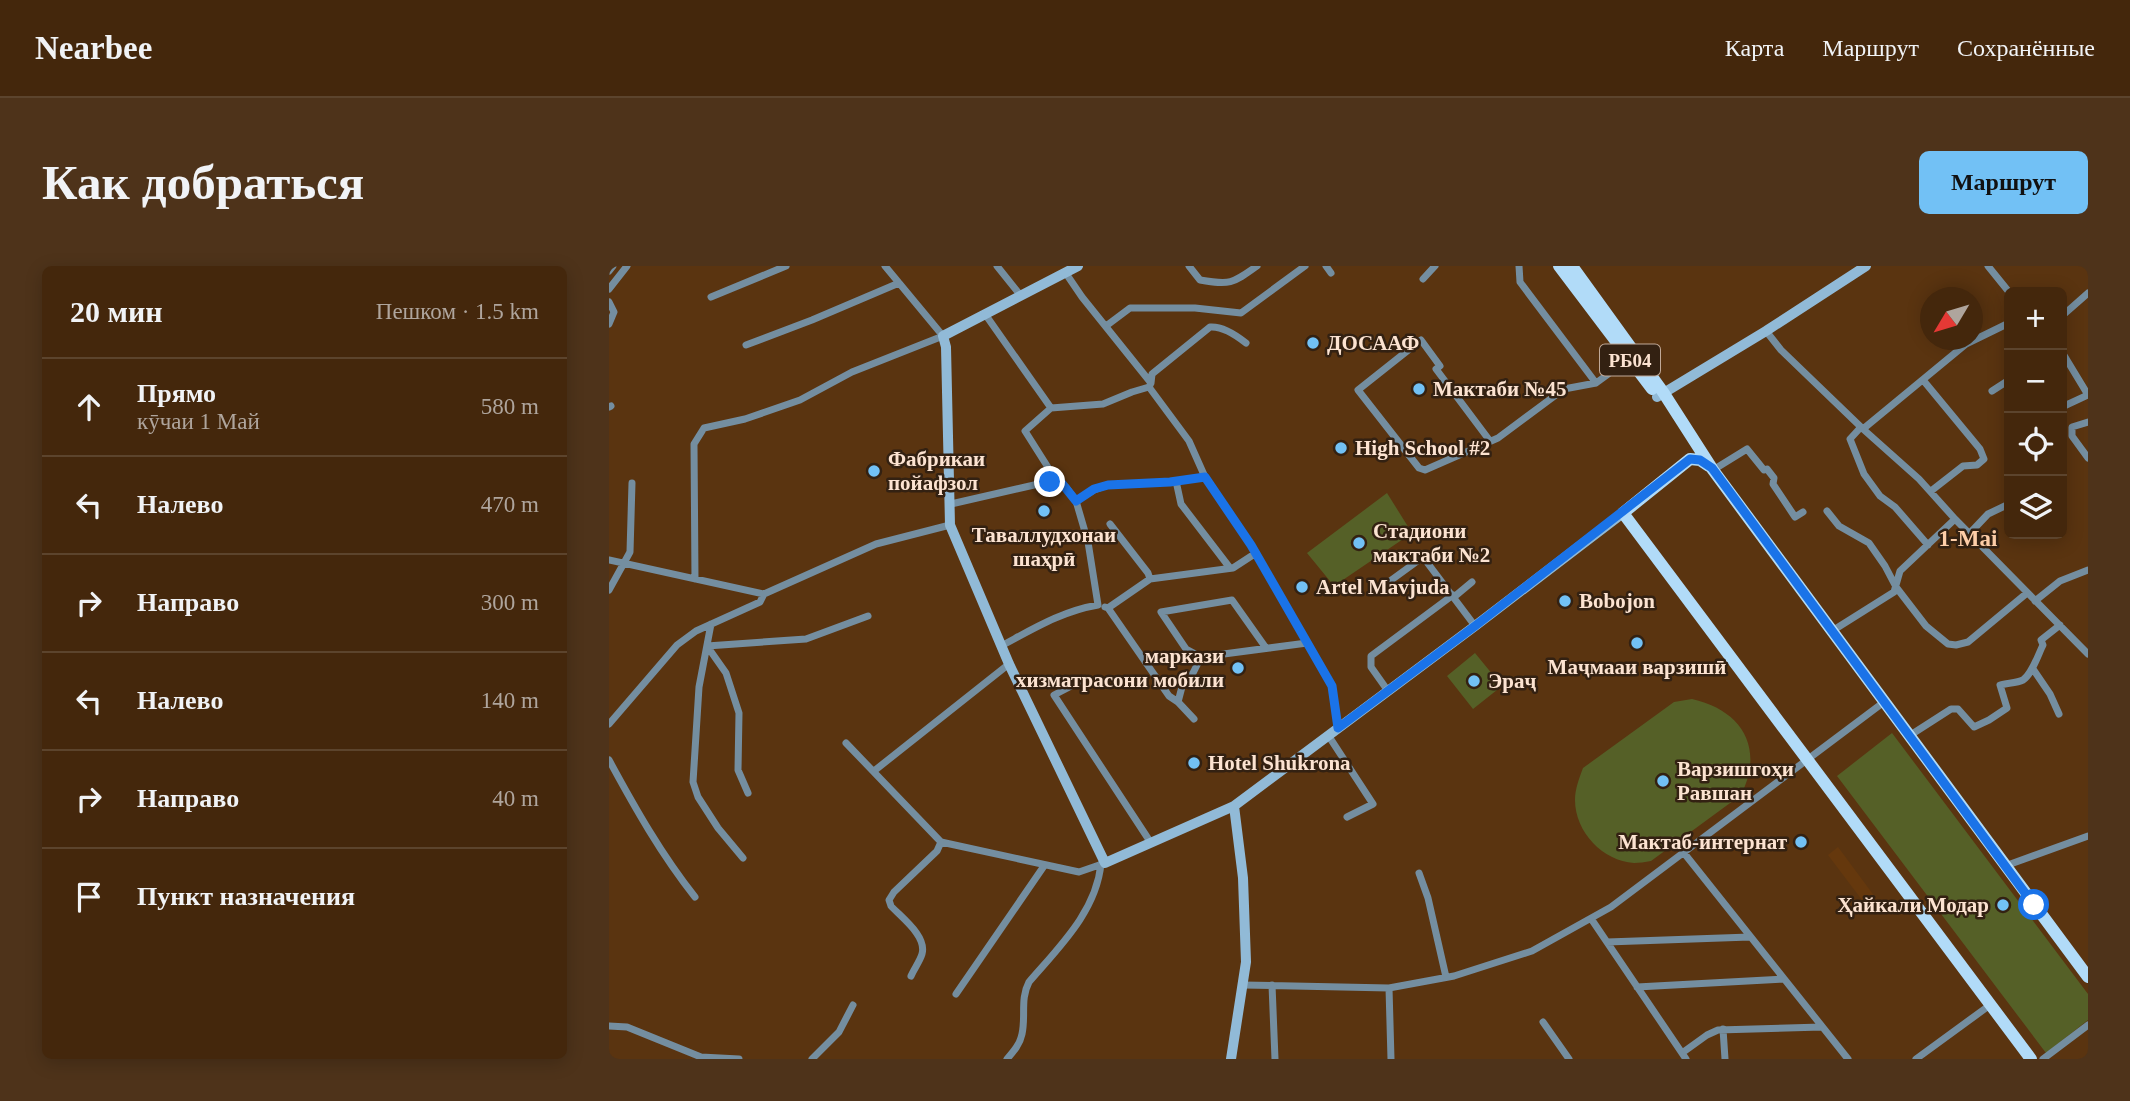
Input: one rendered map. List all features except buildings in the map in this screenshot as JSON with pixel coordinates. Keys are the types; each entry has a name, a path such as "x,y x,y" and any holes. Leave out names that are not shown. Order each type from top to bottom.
{"main road":[{"name":"РБ04","path":"1559,266 1629,359 1660,394 1686,443 1690,459"},
{"name":"РБ04","path":"1572,266 1712,469 2088,977"},
{"path":"1693,440 1690,459 1623,513 2031,1059"},
{"path":"1690,459 1700,460 1712,469"}],"street":[{"path":"609,271 613,266"},
{"path":"609,289 627,266"},
{"path":"711,296 786,266"},
{"path":"885,266 943,336 946,346 950,525 1009,664 1103,863 1099,884 1080,919 1024,991 1022,1035 1017,1048 1007,1059"},
{"path":"997,266 1021,296"},
{"path":"695,579 694,444 703,428 745,419 800,400 852,372 943,336 1078,266"},
{"path":"1189,266 1200,280 1225,284 1241,278 1257,266"},
{"path":"1106,326 1130,308 1216,309 1241,313 1305,266"},
{"path":"1423,279 1435,266"},
{"path":"1519,266 1520,282 1597,383"},
{"path":"1660,394 1766,331 1866,266"},
{"path":"1988,266 2005,287"},
{"path":"1065,272 1189,441 1205,477 1256,553 1332,686 1338,728"},
{"path":"745,345 899,283"},
{"path":"2067,312 2088,293"},
{"path":"609,302 614,312 609,324"},
{"path":"1216,309 1216,327"},
{"path":"985,314 1051,408"},
{"path":"1928,545 1895,508 1880,496 1864,474 1850,439 1966,344 2004,325"},
{"path":"1150,385 1152,374 1210,327 1235,334 1246,343"},
{"path":"1766,331 1781,350 1931,491 1955,519 2088,654"},
{"path":"1490,441 1436,369 1440,366 1421,340 1358,390 1419,468 1425,470 1497,438 1564,389 1597,383 1629,359"},
{"path":"2067,360 2088,395 2067,405"},
{"path":"1923,380 1980,449 1983,458 1977,465 1963,466 1931,491"},
{"path":"1992,391 2004,383"},
{"path":"1098,605 1088,542 1076,501 1066,487 1056,480 1025,432 1051,408 1103,404 1150,385"},
{"path":"2088,422 2072,427 2072,436 2088,458"},
{"path":"1712,469 1747,449 1774,478 1773,484 1795,517 1803,512"},
{"path":"1076,501 1094,489 1108,485 1205,477"},
{"path":"951,504 1056,480"},
{"path":"1176,481 1181,504 1230,568"},
{"path":"609,590 630,552 632,483"},
{"path":"1969,533 1988,514 2004,506"},
{"path":"1827,511 1839,526 1869,543 1896,587 1926,626 1948,644 1968,642 2027,593"},
{"path":"846,743 941,842 1079,872 1234,806 1623,513"},
{"path":"1832,631 1893,592 1900,571 1955,519"},
{"path":"1110,524 1150,579"},
{"path":"609,560 764,594 876,544 950,525"},
{"path":"1108,608 1150,579 1230,568 1256,553"},
{"path":"1379,589 1423,557 1475,626"},
{"path":"2035,601 2060,581 2088,570"},
{"path":"1388,691 1371,667 1371,656 1472,582"},
{"path":"609,724 677,645 696,631 760,602 764,594"},
{"path":"1266,648 1231,600 1161,612 1186,649 1201,657 1307,643"},
{"path":"1001,646 1076,609 1098,605 1108,608 1169,696 1194,719"},
{"path":"707,646 807,639 868,616"},
{"path":"711,624 699,687 693,782 698,797 718,828 743,858"},
{"path":"1909,736 1951,709 1958,709 1973,727 2007,708 2000,685 2023,680 2033,670 2043,645 2041,640 2060,625"},
{"path":"707,646 726,673 739,713 737,771 748,793"},
{"path":"1178,702 1183,683 1193,673 1201,657"},
{"path":"874,771 1009,664"},
{"path":"2033,670 2050,694 2059,714"},
{"path":"1079,681 1054,695 1150,843"},
{"path":"1243,985 1389,988 1446,977 1532,951 1592,920 1884,702"},
{"path":"1328,735 1373,804 1347,817"},
{"path":"609,760 636,811 669,863 695,897"},
{"path":"1231,1059 1246,962 1243,878 1234,806"},
{"path":"2005,866 2088,836"},
{"path":"911,976 922,953 921,942 889,900 937,851 941,842"},
{"path":"1684,853 1848,1059"},
{"path":"956,994 1044,866"},
{"path":"1419,873 1428,898 1446,977"},
{"path":"1592,920 1684,1056 1712,1031 1822,1027"},
{"path":"1607,942 1750,937"},
{"path":"1637,987 1784,979"},
{"path":"1272,985 1275,1059"},
{"path":"1389,988 1391,1059"},
{"path":"812,1059 839,1032 853,1005"},
{"path":"1916,1059 1990,1005"},
{"path":"1543,1021 1569,1059"},
{"path":"2043,1059 2088,1025"},
{"path":"609,1026 627,1027 701,1057 739,1059"},
{"path":"1723,1030 1725,1059"}],"shaded area":[{"path":"1838,847 1878,901 1868,908 1828,855"}],"green space":[{"name":"Стадиони мактаби №2","path":"1387,493 1412,533 1334,586 1307,553"},
{"name":"Эраҷ","path":"1475,653 1502,686 1473,709 1447,676"},
{"path":"1692,699 1724,712 1744,733 1749,746 1750,761 1748,778 1741,795 1651,861 1634,863 1612,857 1593,843 1585,833 1576,812 1575,796 1583,768 1674,702"},
{"path":"1892,733 2088,994 2088,1020 2046,1053 1837,776"}],"place":[{"name":"ДОСААФ","path":"1313,343"},
{"name":"Мактаби №45","path":"1419,389"},
{"name":"High School #2","path":"1341,448"},
{"name":"Фабрикаи пойафзол","path":"874,471"},
{"name":"Таваллудхонаи шаҳрӣ","path":"1044,511"},
{"name":"Стадиони мактаби №2","path":"1359,543"},
{"name":"Artel Mavjuda","path":"1302,587"},
{"name":"Bobojon","path":"1565,601"},
{"name":"Маҷмааи варзишӣ","path":"1637,643"},
{"name":"маркази хизматрасони мобили","path":"1238,668"},
{"name":"Эраҷ","path":"1474,681"},
{"name":"Hotel Shukrona","path":"1194,763"},
{"name":"Варзишгоҳи Равшан","path":"1663,781"},
{"name":"Мактаб-интернат","path":"1801,842"},
{"name":"Ҳайкали Модар","path":"2003,905"}],"district":[{"name":"1-Mai","path":"1968,538"}],"route":[{"path":"1050,482 1060,481 1076,501 1094,489 1108,485 1170,482 1205,477 1251,545 1332,686 1338,728 1623,513 1690,459 1700,460 1712,468 2034,905"}]}
